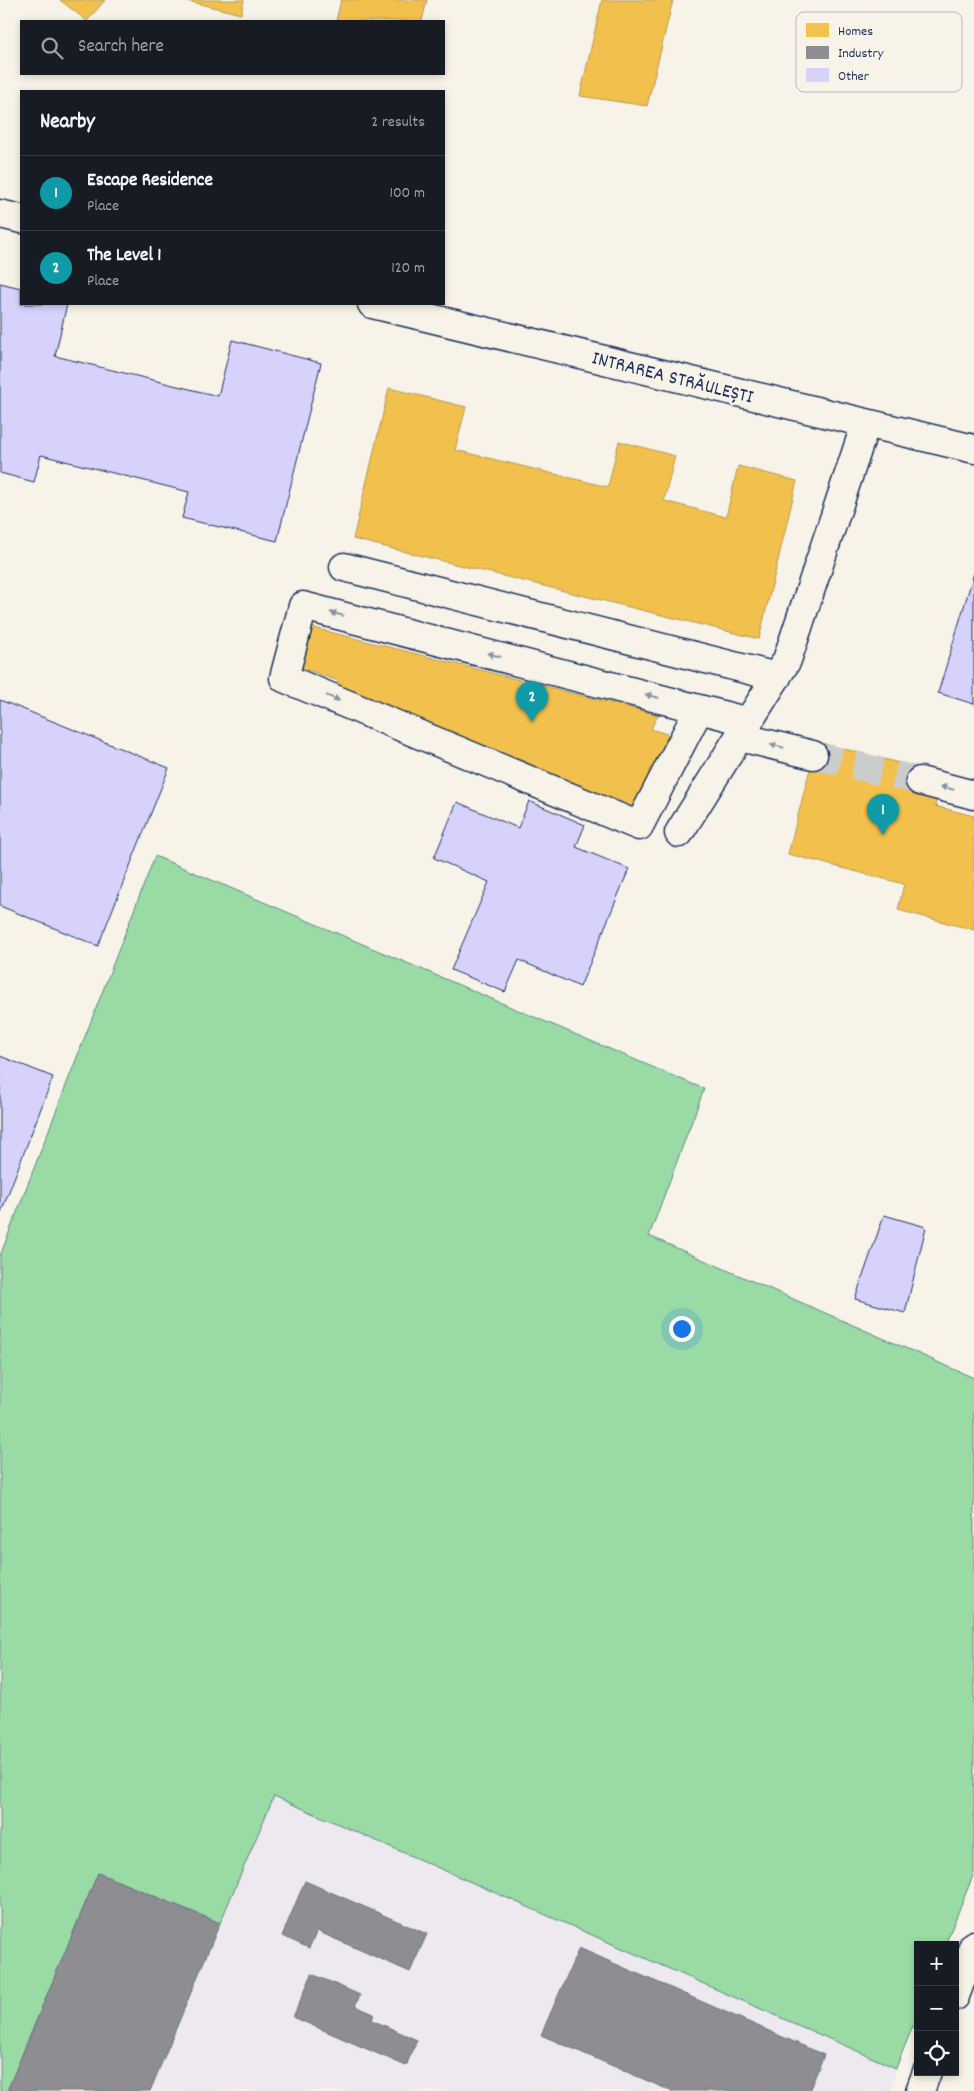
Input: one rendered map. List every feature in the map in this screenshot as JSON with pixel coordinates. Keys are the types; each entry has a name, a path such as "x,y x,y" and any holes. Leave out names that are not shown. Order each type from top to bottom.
{"street":[{"path":"0,214 20,219"},
{"name":"INTRAREA STRĂULEȘTI","path":"376,305 974,449"},
{"path":"679,833 787,660 866,423"},
{"path":"344,567 777,677"},
{"path":"699,708 640,826 284,678 303,606 699,708 745,729 813,755"},
{"path":"920,781 974,795"},
{"path":"959,1986 974,1945"},
{"path":"920,2091 926,2076"}],"shaded area":[{"path":"274,1796 896,2068 891,2091 150,2091"}],"green space":[{"path":"155,856 704,1089 649,1236 974,1378 974,1873 947,1941 914,1941 914,2023 896,2068 274,1796 220,1923 98,1873 7,2091 0,2091 0,1256"}],"building: Homes":[{"path":"60,0 105,0 88,20"},
{"path":"183,0 244,0 241,14"},
{"path":"341,0 427,0 422,20 336,20"},
{"path":"602,0 673,0 647,106 580,96"},
{"path":"389,388 466,407 455,450 608,487 619,441 675,456 664,501 726,517 738,466 797,481 759,639 353,539"},
{"path":"310,627 658,715 651,729 670,735 631,814 334,691 338,681 302,668"},
{"path":"817,742 923,769 937,797 935,806 974,816 974,930 898,910 904,884 788,854"}],"building: Industry":[{"path":"98,1873 220,1923 150,2091 7,2091"},
{"path":"305,1881 427,1934 410,1972 317,1931 309,1948 282,1936"},
{"path":"579,1948 824,2055 809,2091 671,2091 541,2035"},
{"path":"312,1974 360,1995 355,2006 374,2014 372,2020 417,2040 406,2066 293,2017"}],"building: Other":[{"path":"0,283 20,288 20,305 67,305 55,356 218,396 232,340 321,363 277,541 182,518 189,492 41,455 34,482 0,473"},
{"path":"974,573 974,704 938,693"},
{"path":"0,700 169,768 98,946 0,906"},
{"path":"529,801 585,825 576,847 629,869 580,987 519,960 505,992 451,970 489,882 434,858 457,802 518,828"},
{"path":"0,1056 53,1077 0,1215"},
{"path":"884,1215 926,1227 905,1313 855,1299"}],"tunnel":[{"path":"813,755 920,781"}],"place":[{"name":"The Level 1","path":"532,722"},
{"name":"Escape Residence","path":"883,835"}]}
